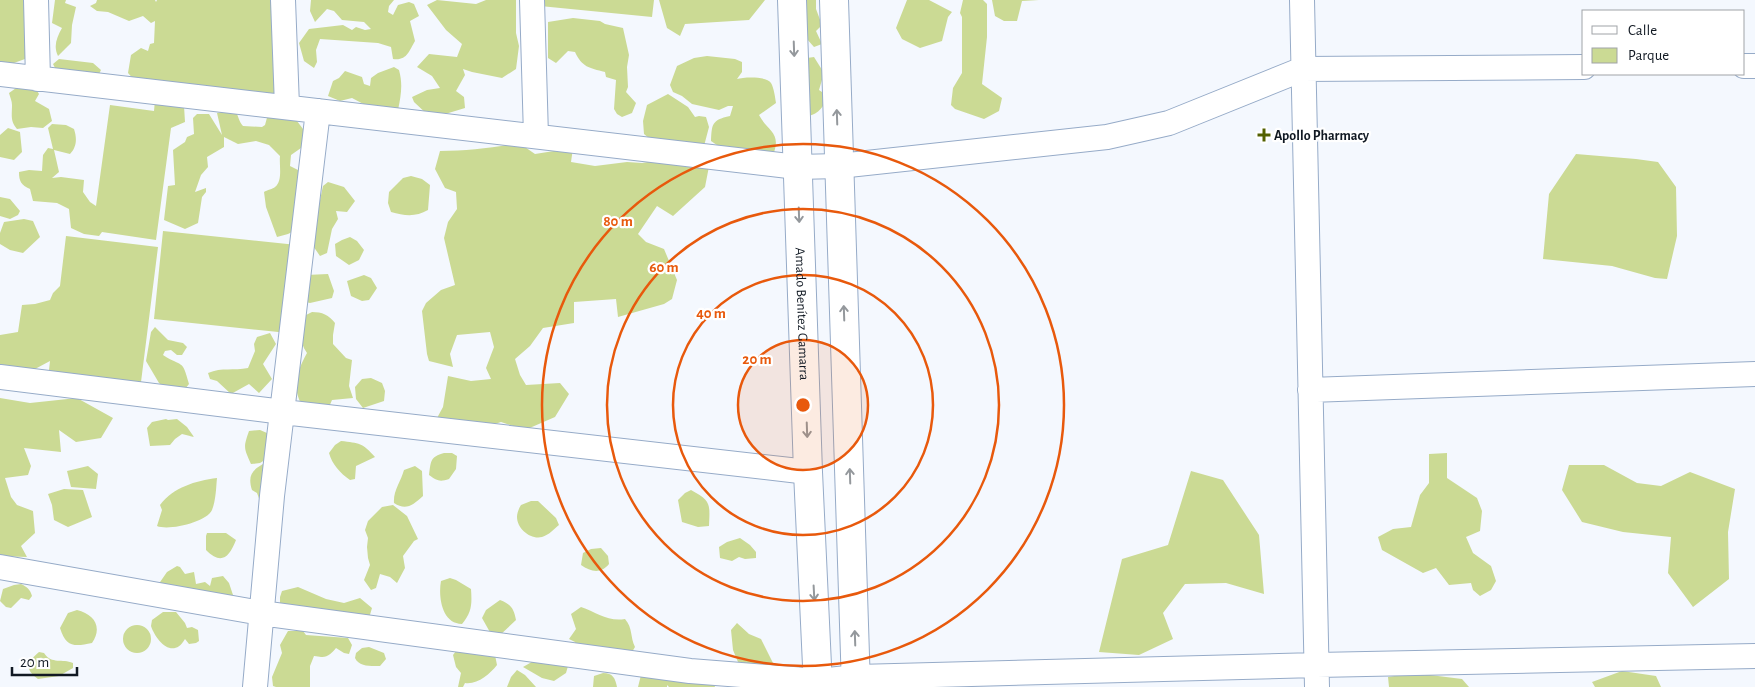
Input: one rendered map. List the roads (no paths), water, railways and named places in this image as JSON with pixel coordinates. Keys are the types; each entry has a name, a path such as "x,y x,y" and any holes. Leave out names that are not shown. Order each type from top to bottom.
{"main road":[{"name":"Amado Benítez Gamarra","path":"792,0 808,472 818,684"},
{"path":"834,0 856,682"}],"street":[{"path":"36,0 38,79"},
{"path":"283,0 287,106"},
{"path":"532,0 536,136"},
{"path":"1302,0 1317,676"},
{"path":"0,74 797,167 839,166 1107,137 1169,123 1303,69 1582,67"},
{"path":"255,687 272,496 318,112"},
{"path":"1310,390 1755,374"},
{"path":"0,378 808,472"},
{"path":"0,567 261,612 690,671 818,684 1317,676 1755,656"}],"place":[{"name":"Apollo Pharmacy","path":"1264,135"}]}
